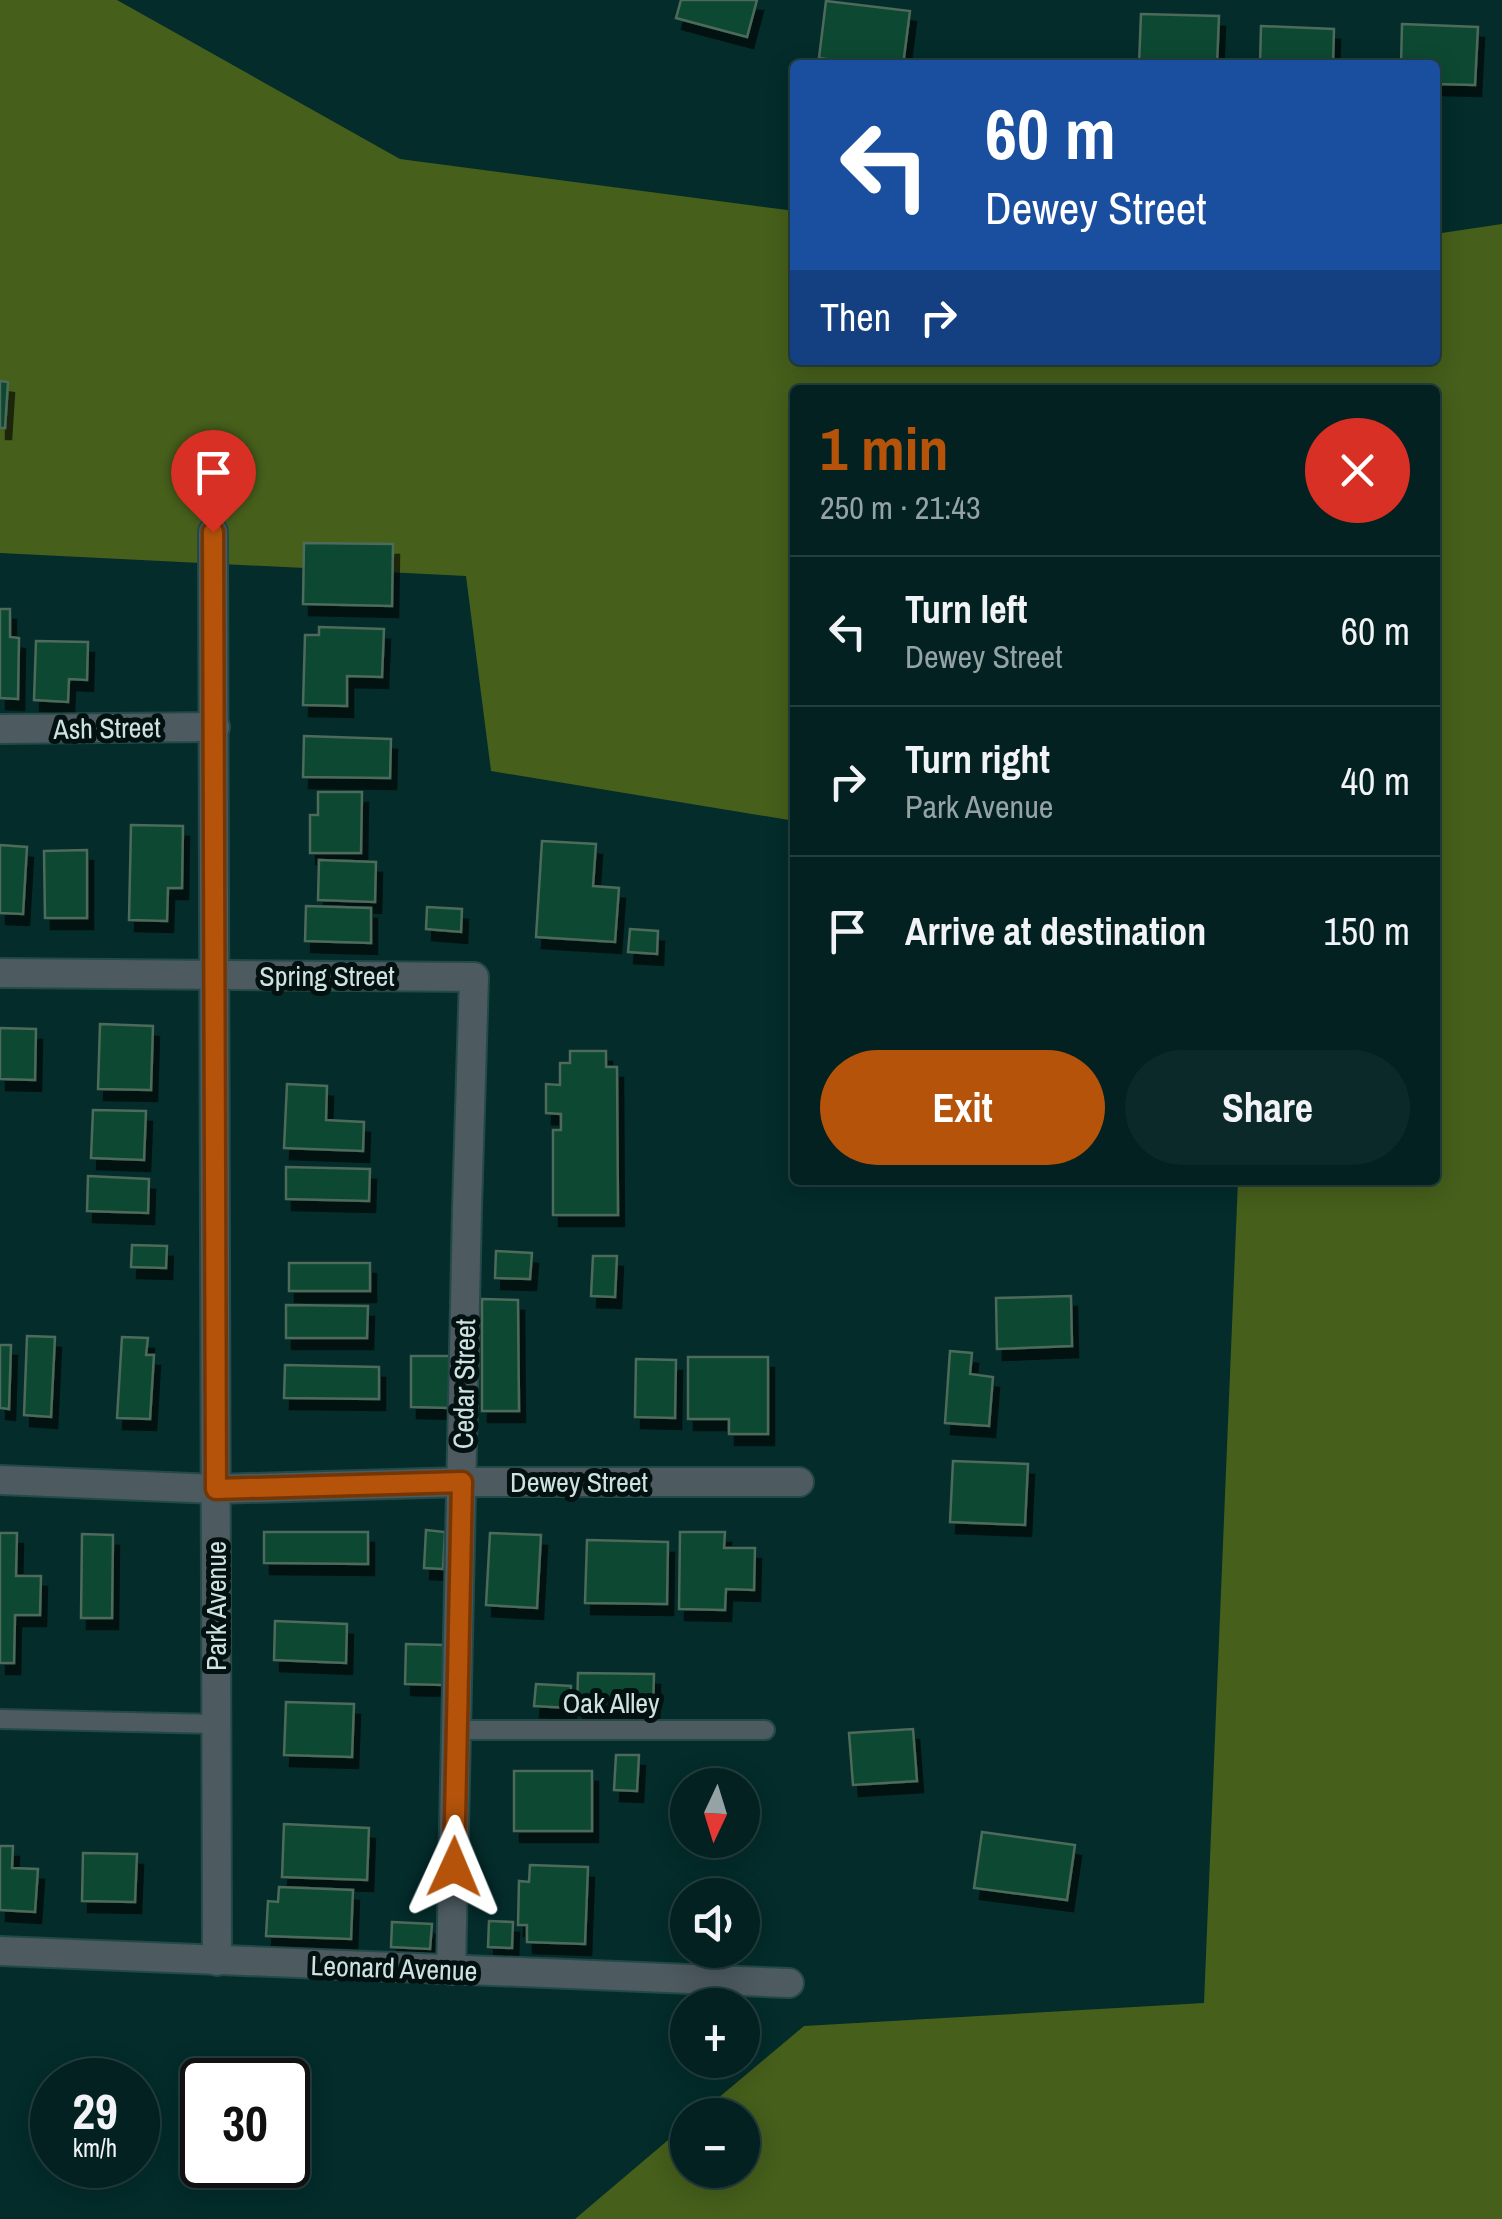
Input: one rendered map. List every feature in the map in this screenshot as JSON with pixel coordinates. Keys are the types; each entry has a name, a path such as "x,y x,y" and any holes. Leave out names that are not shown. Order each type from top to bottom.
{"street":[{"name":"Park Avenue","path":"213,532 217,1961"},
{"name":"Ash Street","path":"0,729 214,727"},
{"name":"Spring Street","path":"0,974 474,977"},
{"name":"Cedar Street","path":"452,1970 474,977"},
{"name":"Dewey Street","path":"0,1480 216,1489 462,1482 798,1482"},
{"name":"Leonard Avenue","path":"0,1951 789,1983"}],"lane":[{"path":"0,1719 216,1724"},
{"name":"Oak Alley","path":"456,1730 766,1730"}],"green space":[{"path":"0,0 117,0 400,159 790,210 790,365 1440,365 1440,233 1502,224 1502,2219 575,2219 670,2138 670,2188 760,2188 760,2098 718,2098 742,2078 760,2078 760,2063 804,2026 1204,2003 1238,1185 1440,1185 1440,385 790,385 790,820 491,771 466,576 0,553"}],"building":[{"path":"681,0 757,0 747,37 676,18"},
{"path":"826,1 910,11 904,60 819,58"},
{"path":"1141,14 1219,16 1217,60 1139,60"},
{"path":"1402,24 1478,27 1475,85 1440,84 1440,60 1401,60"},
{"path":"1261,26 1334,29 1333,60 1260,60"},
{"path":"0,381 8,382 5,428 0,428"},
{"path":"304,543 393,544 392,606 303,604"},
{"path":"0,609 10,609 10,637 19,638 18,699 0,698"},
{"path":"319,627 384,629 382,677 347,676 347,706 303,705 305,635 319,635"},
{"path":"36,641 88,642 87,680 69,679 68,702 34,700"},
{"path":"304,736 391,739 390,778 303,777"},
{"path":"318,792 362,792 361,853 310,853 310,815 318,815"},
{"path":"131,825 183,826 182,888 168,888 167,921 129,920"},
{"path":"542,841 596,844 593,886 619,888 615,942 536,937"},
{"path":"0,845 27,847 23,914 0,913"},
{"path":"87,850 87,918 45,918 44,851"},
{"path":"319,860 376,862 375,902 318,900"},
{"path":"306,906 371,908 371,943 305,941"},
{"path":"427,907 462,909 461,932 426,929"},
{"path":"630,929 658,931 657,954 628,952"},
{"path":"100,1024 153,1026 151,1090 98,1089"},
{"path":"0,1028 36,1029 35,1080 0,1079"},
{"path":"570,1051 606,1051 606,1067 617,1067 618,1215 553,1215 553,1130 561,1130 561,1114 546,1113 546,1084 560,1085 560,1063 570,1063"},
{"path":"287,1084 327,1086 326,1120 364,1122 363,1151 284,1148"},
{"path":"93,1110 146,1111 144,1160 91,1158"},
{"path":"286,1167 370,1169 369,1201 286,1199"},
{"path":"88,1176 149,1179 148,1213 87,1211"},
{"path":"132,1245 167,1246 166,1268 131,1267"},
{"path":"496,1251 532,1253 530,1279 495,1278"},
{"path":"593,1256 617,1256 615,1297 591,1296"},
{"path":"289,1263 370,1263 370,1291 289,1291"},
{"path":"1071,1296 1072,1346 997,1349 996,1298"},
{"path":"482,1299 518,1300 519,1411 482,1411"},
{"path":"286,1305 368,1306 367,1338 286,1338"},
{"path":"27,1336 55,1337 51,1417 24,1415"},
{"path":"122,1337 148,1338 146,1355 154,1355 150,1419 117,1418"},
{"path":"0,1345 11,1345 9,1409 0,1408"},
{"path":"950,1351 972,1353 970,1374 993,1377 989,1426 945,1423"},
{"path":"411,1356 452,1356 451,1408 411,1407"},
{"path":"688,1357 768,1357 768,1434 729,1434 729,1419 688,1419"},
{"path":"636,1359 676,1360 675,1418 635,1417"},
{"path":"285,1365 379,1367 379,1399 284,1398"},
{"path":"953,1461 1028,1464 1025,1525 950,1522"},
{"path":"426,1530 445,1532 443,1569 424,1568"},
{"path":"264,1532 368,1532 368,1564 264,1563"},
{"path":"680,1532 725,1532 724,1548 755,1548 754,1590 726,1589 725,1610 679,1609"},
{"path":"0,1533 17,1533 16,1576 41,1576 40,1615 15,1615 14,1663 0,1663"},
{"path":"490,1533 541,1535 537,1608 486,1605"},
{"path":"82,1534 113,1535 112,1618 81,1618"},
{"path":"587,1540 668,1542 667,1604 585,1603"},
{"path":"275,1621 347,1624 346,1663 274,1660"},
{"path":"406,1644 445,1645 444,1685 405,1684"},
{"path":"578,1673 654,1674 653,1710 577,1710"},
{"path":"536,1684 571,1686 570,1708 534,1706"},
{"path":"286,1702 354,1704 352,1757 284,1755"},
{"path":"913,1729 917,1781 853,1785 849,1733"},
{"path":"616,1755 639,1755 637,1791 614,1790"},
{"path":"514,1771 592,1771 592,1831 514,1831"},
{"path":"284,1824 369,1828 367,1880 282,1877"},
{"path":"982,1832 1075,1845 1067,1900 974,1888"},
{"path":"0,1846 13,1846 12,1868 38,1869 35,1912 0,1910"},
{"path":"83,1853 137,1854 135,1902 82,1901"},
{"path":"530,1865 588,1867 585,1944 527,1942 527,1925 518,1925 519,1881 529,1882"},
{"path":"279,1887 353,1890 351,1939 266,1936 268,1901 278,1902"},
{"path":"489,1921 513,1922 512,1948 488,1947"},
{"path":"392,1922 432,1924 430,1949 391,1947"}],"route":[{"path":"213,532 216,1489 462,1482 454,1867"}]}
